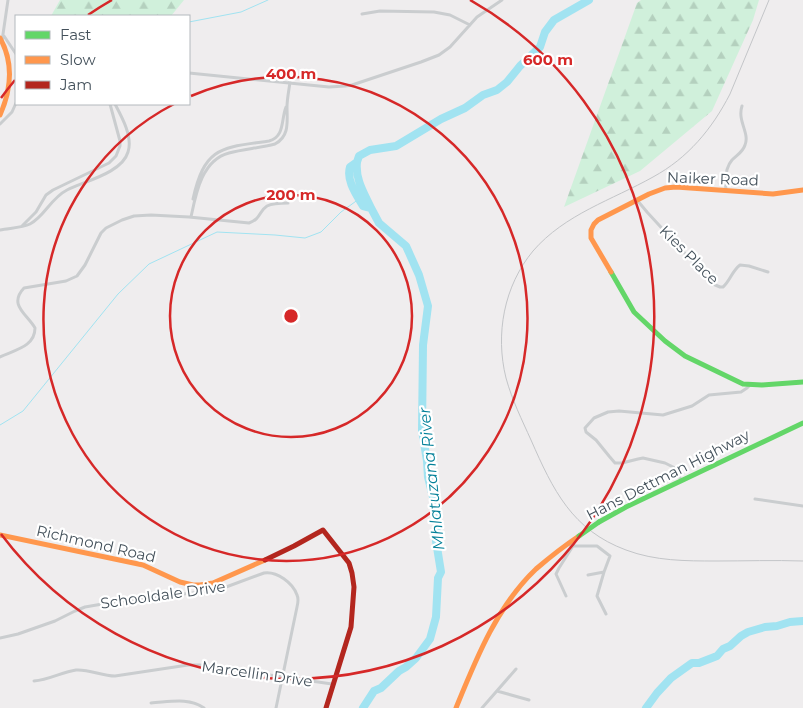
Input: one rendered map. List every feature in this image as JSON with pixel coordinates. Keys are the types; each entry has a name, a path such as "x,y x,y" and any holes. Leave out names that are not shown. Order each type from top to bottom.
{"street":[{"path":"0,115 8,97 10,77 2,38 8,0"},
{"path":"190,73 338,87 359,83 439,55 450,47 482,13 502,0"},
{"path":"362,14 380,11 434,12 450,15 470,24"},
{"path":"2,38 15,53"},
{"path":"190,217 199,176 206,162 213,155 223,149 269,141 276,138 281,131 290,82"},
{"path":"0,124 12,112 15,105"},
{"path":"21,226 36,212 46,195 103,166 116,156 120,141 110,105"},
{"path":"0,230 34,222 61,193 122,163 128,154 129,144 126,129 116,105"},
{"path":"726,190 725,182 728,168 746,142 740,118 742,106"},
{"name":"Naiker Road","path":"803,190 773,194 670,188 660,190 598,220 592,226 590,234 590,238 630,307 639,318 684,356 743,384 762,385 803,382"},
{"name":"Kies Place","path":"637,200 712,284 723,287 726,285 734,270 740,265 768,272"},
{"path":"0,357 28,345 34,337 35,328 22,313 17,302 24,288 66,281 77,276 85,265 101,233 106,228 122,220 143,215 190,217 249,223 256,220 265,207 288,203"},
{"path":"681,480 675,468 665,463 643,458 622,464 615,463 596,440 586,432 586,428 594,418 608,412 619,411 663,415 692,406 709,395 741,392 750,384"},
{"name":"Hans Dettman Highway","path":"456,708 473,665 495,621 523,582 551,555 626,506 803,423"},
{"path":"755,499 803,506"},
{"name":"Richmond Road","path":"0,535 143,565 194,585 210,583 228,577 296,546 323,530 349,564 354,586 351,627 332,684"},
{"path":"566,544 573,546 598,546 610,556 597,596 606,614"},
{"path":"566,596 556,574 573,546"},
{"path":"588,575 604,572"},
{"name":"Schooldale Drive","path":"0,638 55,621 85,607 218,590 264,573 272,573 294,588 298,598 283,677"},
{"name":"Marcellin Drive","path":"34,681 48,679 77,670 104,676 115,676 195,665 214,666 332,684"},
{"path":"482,708 516,669"},
{"path":"276,708 283,677"},
{"path":"326,708 332,684"},
{"path":"497,691 529,700"},
{"path":"151,703 186,701 197,703 204,708"}],"green space":[{"path":"60,0 184,0 172,15 52,15"},
{"path":"641,0 759,0 753,20 712,111 640,171 564,207 637,3"}],"waterway":[{"path":"190,22 241,12 268,0"},
{"name":"Mhlatuzana River","path":"363,708 374,691 381,688 416,658 430,639 436,617 438,578 441,572 436,541 437,521 428,477 422,430 423,345 428,306 419,275 406,246 379,223 371,208 363,206 349,177 350,167 357,162 359,156 370,150 396,146 441,119 465,108 483,95 497,90 540,47 545,32 554,20 589,0"},
{"name":"Mhlatuzana River","path":"357,162 359,180 371,208"},
{"path":"0,425 23,411 118,294 149,264 217,232 305,238 321,232 341,212 359,199"},
{"path":"646,708 671,678 692,663 699,663 717,656 723,649 748,632 765,627 803,621"}],"railway":[{"path":"769,0 730,94 698,142 677,161 653,177 574,217 559,227 533,251 515,279 509,295 504,311 502,345 508,386 539,458 556,492 578,520 591,531 607,542 637,554 671,560 803,561"}],"traffic: fast":[{"path":"611,272 634,312 665,341 685,356 743,384 762,385 803,382"},
{"path":"599,522 626,507 803,423"},
{"path":"579,536 599,522"}],"traffic: slow":[{"path":"0,38 9,67 9,86 0,115"},
{"path":"611,272 591,238 591,230 598,220 649,194 665,188 676,187 773,194 803,190"},
{"path":"0,535 143,565 180,582 193,585 213,583 265,560"},
{"path":"456,708 480,652 510,599 536,569 579,536"}],"traffic: jam":[{"path":"265,560 323,530 349,563 354,587 351,627 326,708"}]}
